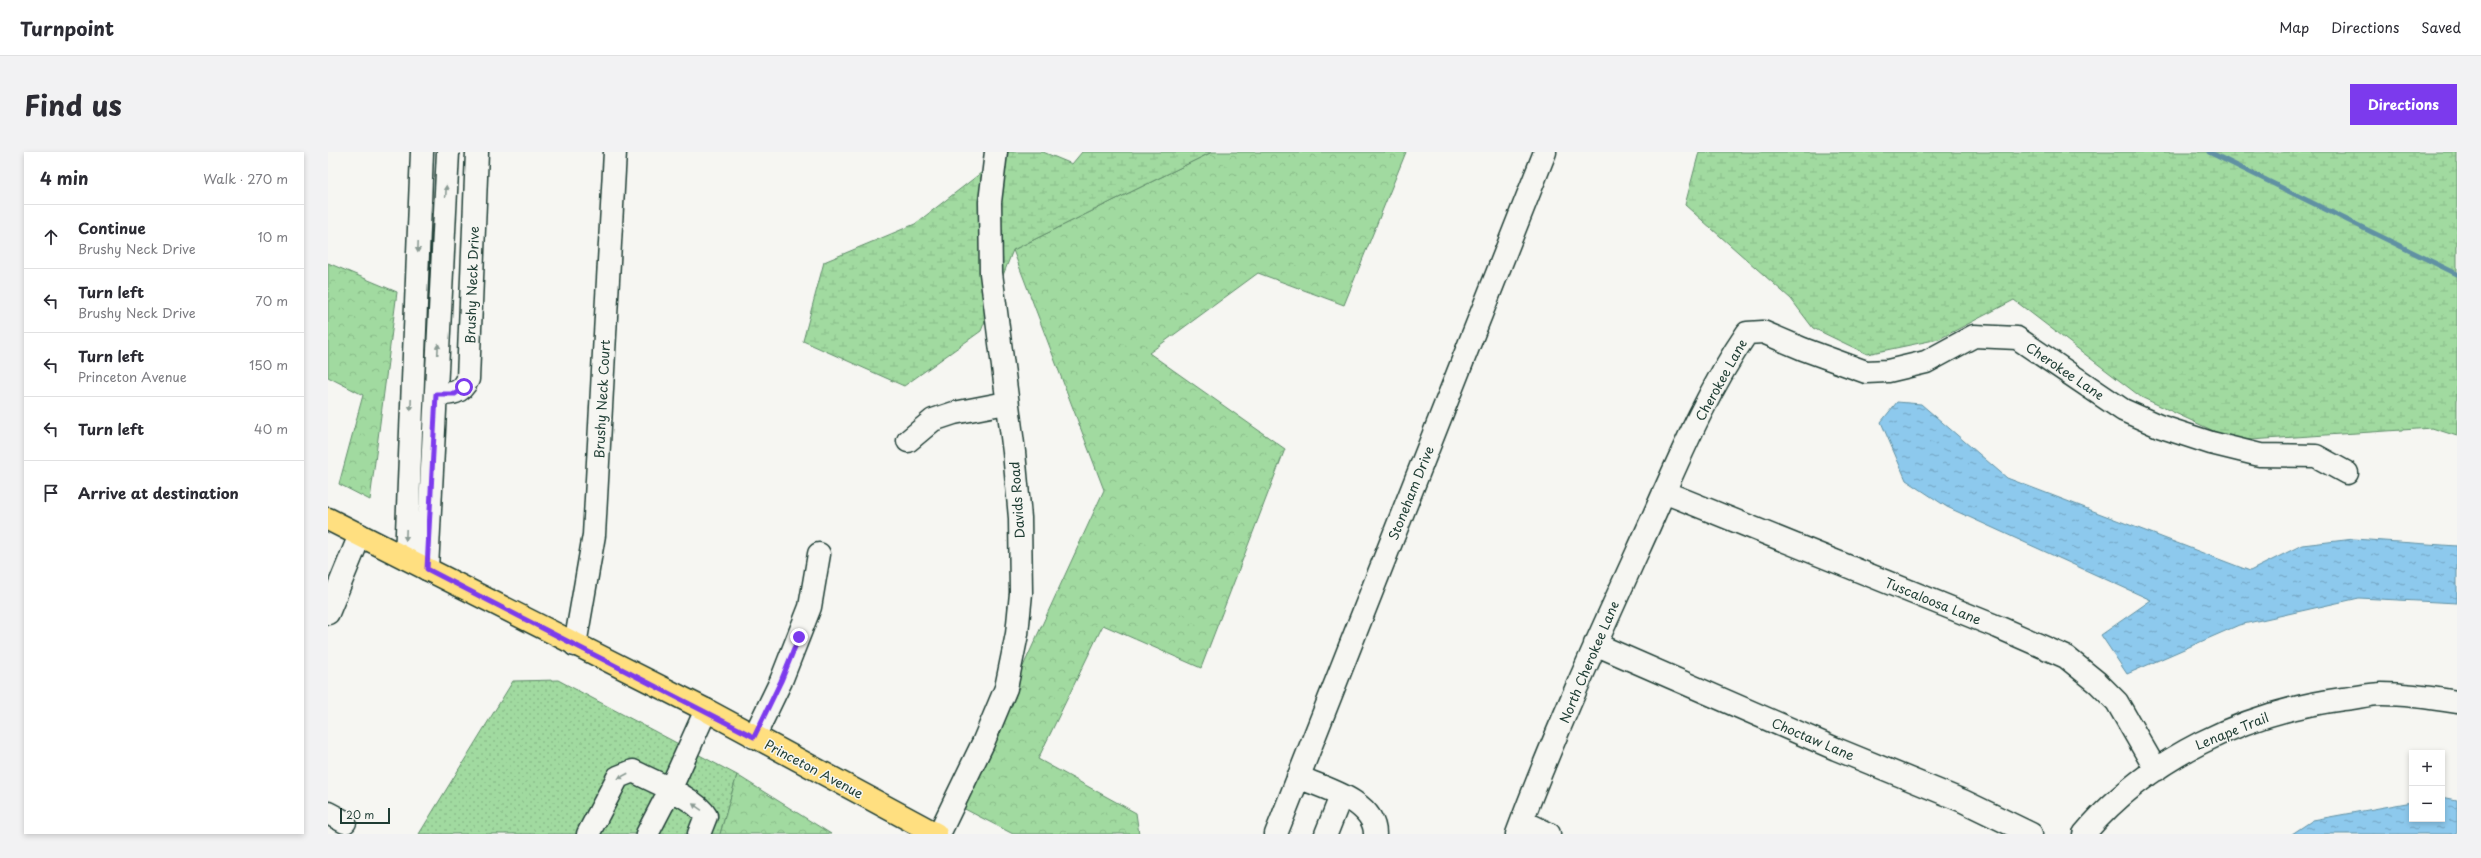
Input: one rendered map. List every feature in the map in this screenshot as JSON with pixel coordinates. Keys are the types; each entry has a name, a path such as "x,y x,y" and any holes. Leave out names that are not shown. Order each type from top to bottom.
{"main road":[{"name":"Princeton Avenue","path":"328,519 706,710 938,834"}],"street":[{"path":"406,558 422,152"},
{"path":"427,569 448,152"},
{"name":"Brushy Neck Drive","path":"413,378 455,394 464,387 468,379 477,152"},
{"name":"Brushy Neck Court","path":"575,645 594,536 615,152"},
{"name":"Davids Road","path":"938,834 983,743 1006,688 1017,634 1022,593 1020,518 1014,452 1006,403 991,274 990,202 996,152"},
{"name":"Stoneham Drive","path":"1276,834 1425,461 1462,357 1545,152"},
{"path":"419,216 445,217"},
{"name":"Cherokee Lane","path":"1664,492 1733,354 1747,333 1763,332 1803,349 1866,372 1888,371 1926,362 1974,336 2017,338 2122,410 2159,426 2211,443 2260,454 2316,456 2347,473"},
{"path":"908,441 933,420 954,413 1006,403"},
{"name":"North Cherokee Lane","path":"1519,828 1595,644 1664,492"},
{"name":"Tuscaloosa Lane","path":"1664,492 1998,627 2066,658 2098,683 2117,702 2156,770"},
{"path":"328,613 360,535"},
{"path":"754,737 781,681 810,607 819,554"},
{"name":"Choctaw Lane","path":"1595,644 1836,749 1963,801 2030,834"},
{"name":"Lenape Trail","path":"2084,834 2135,784 2192,746 2256,718 2323,702 2381,694 2457,702"},
{"path":"647,834 670,790 706,710"},
{"path":"588,834 618,777 633,771 670,790 702,810 706,816 699,834"},
{"path":"1298,777 1360,804 1375,824 1375,834"},
{"path":"1326,834 1341,796"},
{"path":"1519,828 1549,834"}],"green space":[{"path":"1008,152 1043,152 1072,164 1082,152 1212,152 1013,250 981,331 904,386 803,341 824,262 915,224"},
{"path":"1212,152 1406,152 1344,305 1258,273 1149,353 1285,449 1201,668 1103,625 1038,759 1136,813 1139,834 1013,834 959,806 1104,490 1013,250"},
{"path":"1699,152 2457,152 2457,436 2432,428 2235,441 2141,397 2014,300 1939,339 1867,354 1813,328 1791,299 1685,205"},
{"path":"328,263 397,292 370,500 339,484 363,395 328,377"},
{"path":"558,680 737,775 720,834 419,834 513,681"},
{"path":"737,775 831,834 720,834"}],"water":[{"path":"1897,402 1921,404 2007,478 2250,571 2302,545 2354,539 2457,546 2457,603 2359,598 2239,625 2127,674 2101,635 2151,600 1947,507 1906,480 1881,422"},
{"path":"2445,798 2457,800 2457,834 2292,834 2313,820 2409,803 2409,822 2445,822"}],"waterway":[{"path":"2209,152 2457,274"}],"route":[{"path":"464,387 455,394 436,394 427,569 706,710 754,737 781,681 799,637"}]}
